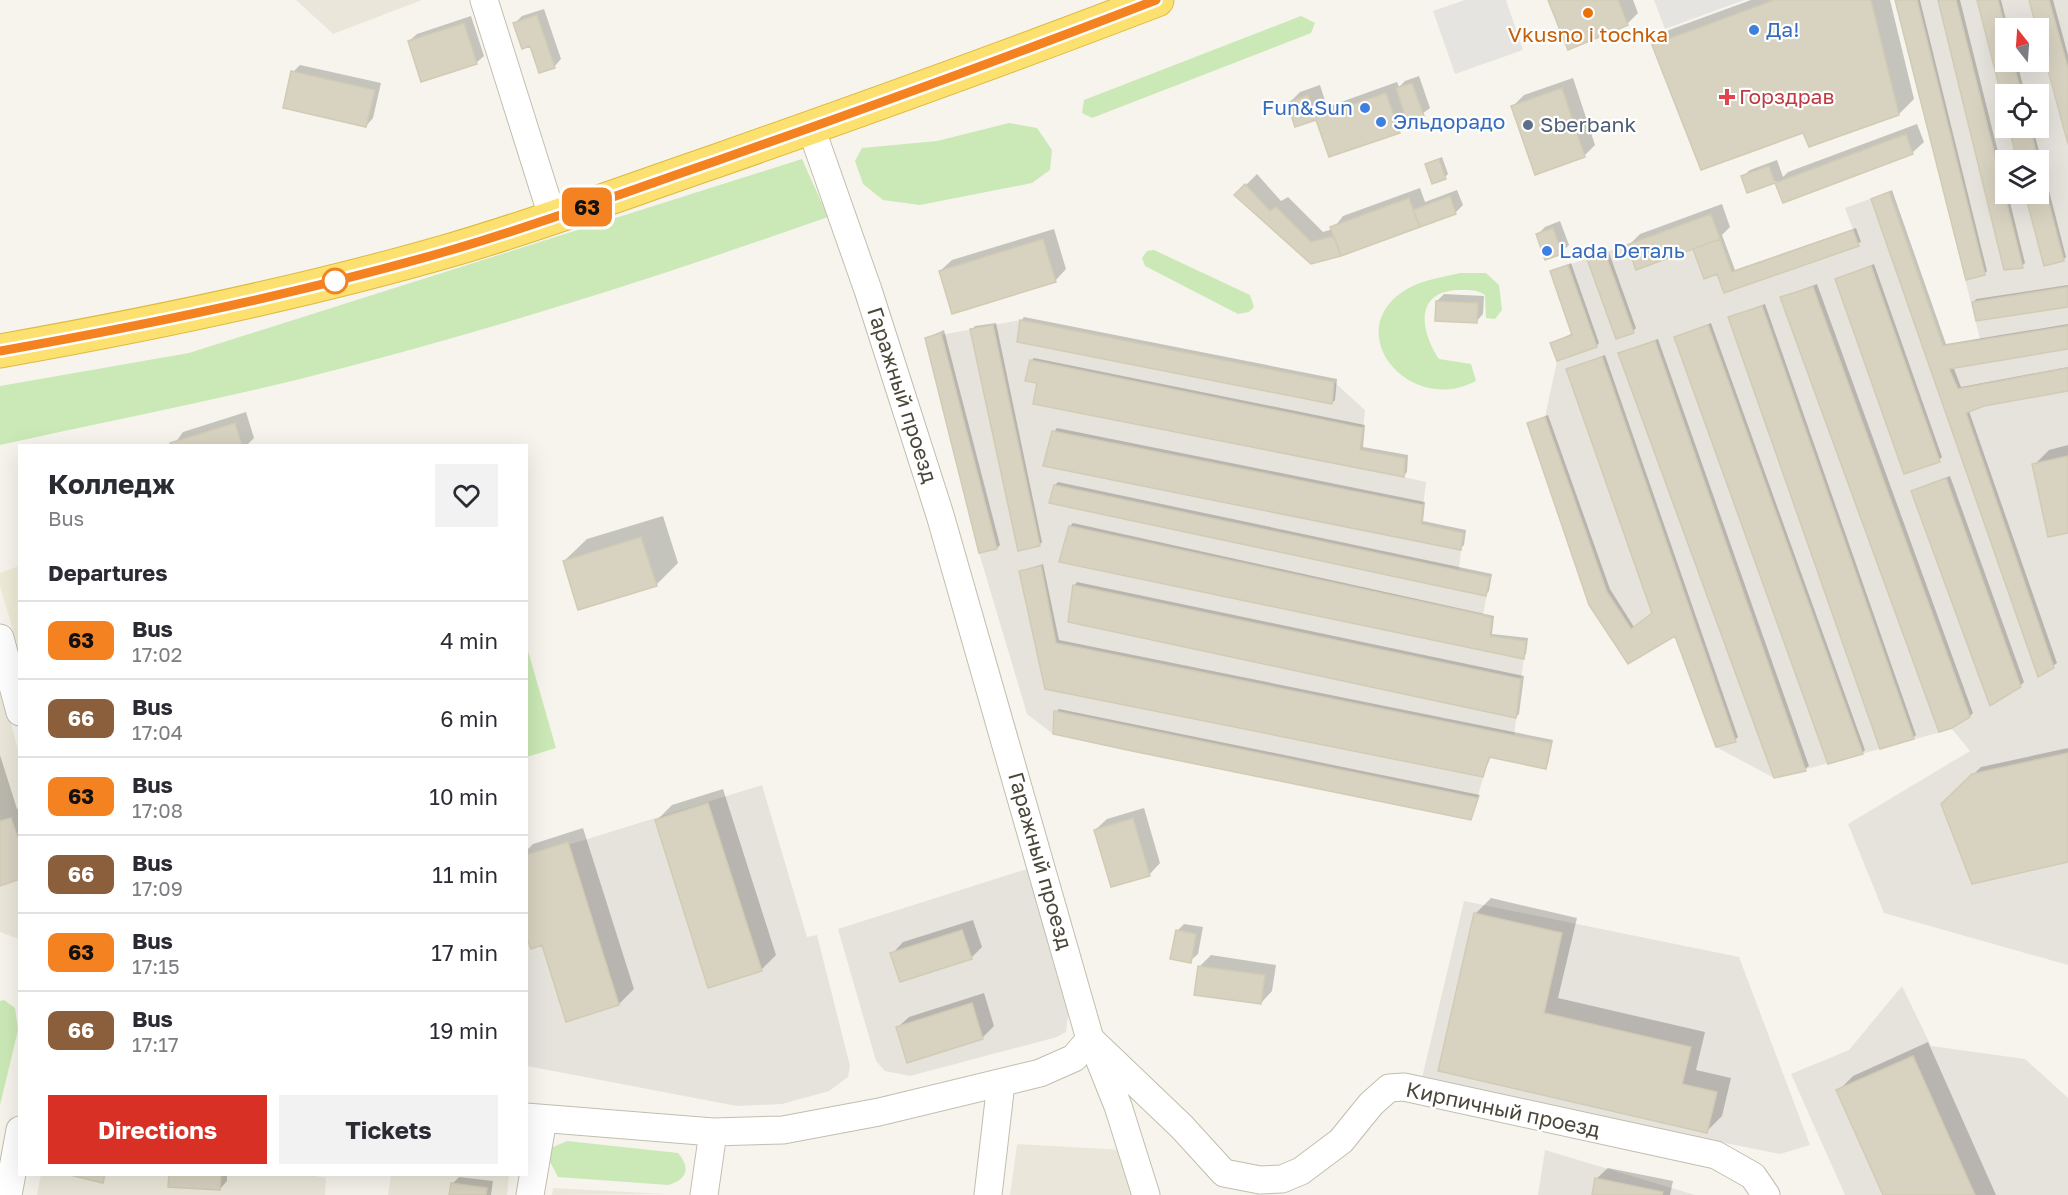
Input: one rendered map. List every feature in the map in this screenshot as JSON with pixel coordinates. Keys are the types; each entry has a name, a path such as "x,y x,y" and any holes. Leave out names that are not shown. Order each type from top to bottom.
{"highway":[{"path":"0,351 121,330 371,272 553,219 811,128 1156,0"}],"street":[{"path":"484,0 553,219"},
{"name":"Гаражный проезд","path":"811,128 868,290 937,503 1090,1038 1118,1106 1146,1195"},
{"path":"0,639 18,705"},
{"path":"530,1195 535,1118 712,1132 783,1131 879,1112 1040,1073 1074,1058 1090,1038"},
{"name":"Кирпичный проезд","path":"1090,1038 1224,1173 1260,1180 1282,1179 1301,1171 1341,1141 1371,1104 1389,1088 1404,1087 1716,1155 1753,1176 1766,1195"},
{"path":"988,1195 1000,1083"},
{"path":"704,1195 712,1132"},
{"path":"8,1195 18,1141"}],"shaded area":[{"path":"296,0 422,0 333,34"},
{"path":"1465,0 1506,0 1523,50 1455,74 1433,11"},
{"path":"1654,0 1744,0 1665,29"},
{"path":"1895,0 2068,0 2068,965 1884,913 1848,824 1970,751 1952,729 1774,778 1716,747 1675,636 1628,664 1589,605 1527,423 1545,417 1557,361 1550,343 1572,334 1550,271 1627,245 1636,270 1720,239 1733,272 1853,230 1845,208 1889,192 1943,346 1980,339"},
{"path":"1020,320 1334,382 1365,410 1361,450 1405,458 1404,477 1426,482 1421,524 1463,533 1459,569 1490,577 1483,615 1492,618 1490,636 1526,641 1514,736 1551,743 1546,769 1489,757 1471,820 1053,734 1027,714 979,553 925,338"},
{"path":"18,567 18,647 0,586 0,573"},
{"path":"0,680 18,750 18,939 0,932"},
{"path":"762,785 807,937 817,935 850,1066 848,1077 829,1091 782,1104 737,1106 528,1066 528,857"},
{"path":"1027,869 1068,1015 1066,1032 1057,1037 910,1076 885,1071 876,1061 838,929"},
{"path":"1464,901 1739,957 1810,1145 1780,1154 1421,1082"},
{"path":"1902,986 1931,1046 2025,1059 2068,1098 2068,1195 1845,1195 1791,1074 1849,1050"},
{"path":"1017,1144 1124,1150 1133,1195 1010,1195"},
{"path":"1545,1150 1695,1195 1538,1195"},
{"path":"41,1176 316,1176 326,1178 325,1195 37,1195"},
{"path":"391,1176 509,1176 507,1195 388,1195"},
{"path":"553,1188 666,1194 552,1195"}],"green space":[{"path":"1301,16 1315,23 1311,33 1092,118 1082,113 1084,100"},
{"path":"1009,123 1037,128 1052,150 1050,170 1032,183 920,205 883,200 863,184 855,161 862,148 937,141"},
{"path":"802,159 828,217 630,284 363,363 259,389 0,445 0,386 189,353"},
{"path":"1154,250 1250,295 1254,307 1249,312 1238,314 1145,266 1142,258 1147,251"},
{"path":"1460,273 1486,273 1499,285 1502,310 1495,319 1486,318 1485,295 1475,291 1444,292 1434,298 1427,306 1425,315 1425,326 1433,348 1439,359 1471,364 1476,381 1451,389 1427,388 1406,379 1390,364 1381,346 1379,326 1387,306 1407,289 1426,281"},
{"path":"528,651 556,748 528,757"},
{"path":"4,1000 15,1008 18,1030 0,1105 0,1001"},
{"path":"567,1141 678,1153 685,1164 685,1173 679,1180 668,1185 558,1177 550,1162 551,1148"}],"building":[{"name":"Vkusno i tochka","path":"1548,0 1618,0 1628,25 1568,50"},
{"path":"1774,0 1871,0 1899,115 1809,147 1803,133 1701,170 1652,45"},
{"path":"1895,0 1917,0 1985,275 1966,280"},
{"path":"1938,0 1956,0 1995,156 1995,204 2007,204 2023,268 2004,270"},
{"path":"1977,0 1998,0 2003,18 1995,18 1995,70"},
{"path":"2029,0 2049,0 2068,68 2068,144 2048,72 2049,18 2034,18"},
{"path":"537,15 555,68 539,73 530,46 522,49 513,23"},
{"path":"464,23 477,64 421,82 408,41"},
{"path":"291,71 375,90 366,127 283,108"},
{"path":"1995,72 2016,72 2019,84 1999,84"},
{"path":"1412,83 1424,116 1407,122 1396,88"},
{"path":"1562,88 1585,157 1535,175 1511,106"},
{"path":"1386,93 1400,133 1329,157 1316,120 1295,127 1287,103 1308,95 1316,117"},
{"path":"1906,134 1913,154 1783,203 1775,183"},
{"path":"2012,138 2032,138 2036,150 2014,150"},
{"path":"1439,159 1446,179 1432,184 1425,164"},
{"path":"1769,166 1775,183 1747,193 1741,176"},
{"path":"1245,184 1270,211 1276,207 1311,242 1334,236 1341,256 1311,264 1234,195"},
{"path":"1889,192 1943,346 2068,326 2068,349 1949,369 1958,389 2068,368 2068,391 1984,406 1966,413 2054,668 2038,677 1871,199"},
{"path":"1450,196 1456,214 1420,227 1413,210"},
{"path":"1409,198 1420,227 1341,256 1330,227"},
{"path":"2028,204 2049,204 2064,261 2044,266"},
{"path":"1711,214 1720,239 1636,270 1627,245"},
{"path":"1553,228 1562,254 1545,260 1536,234"},
{"path":"1853,230 1859,246 1724,293 1717,274 1704,279 1693,249 1720,239 1732,272"},
{"path":"1043,239 1056,282 952,314 939,271"},
{"path":"1605,253 1634,333 1616,339 1587,259"},
{"path":"1568,265 1597,347 1557,361 1550,343 1572,335 1550,271"},
{"path":"1871,266 1940,462 1904,474 1835,279"},
{"path":"1813,287 1970,717 1952,728 1939,732 1780,297"},
{"path":"2068,287 2068,307 1976,321 1972,302"},
{"path":"1436,301 1478,303 1477,323 1435,321"},
{"path":"1762,306 1914,739 1880,749 1728,317"},
{"path":"1020,320 1334,382 1332,404 1017,342"},
{"path":"993,325 1040,546 1018,551 970,329"},
{"path":"1708,325 1863,754 1828,764 1674,337"},
{"path":"941,333 997,549 979,553 925,338"},
{"path":"1655,341 1806,771 1774,778 1618,353"},
{"path":"1602,357 1736,742 1716,747 1675,636 1628,664 1589,605 1527,423 1545,417 1607,592 1631,629 1652,613 1566,369"},
{"path":"1030,360 1363,428 1360,450 1405,458 1404,477 1033,404 1037,383 1025,381"},
{"path":"235,423 241,444 170,444"},
{"path":"1052,431 1423,505 1421,524 1463,533 1461,550 1043,466"},
{"path":"2068,456 2068,533 2048,537 2032,464"},
{"path":"1946,478 2021,687 1990,706 1911,491"},
{"path":"1054,485 1490,577 1486,596 1049,503"},
{"path":"1069,526 1483,615 1492,618 1490,636 1526,641 1524,659 1059,562"},
{"path":"641,537 657,586 578,610 563,561"},
{"path":"1041,566 1056,643 1551,743 1546,769 1489,757 1483,777 1045,689 1019,571"},
{"path":"1073,585 1521,679 1516,718 1068,622"},
{"path":"1054,711 1478,798 1471,820 1132,751 1053,734"},
{"path":"2068,753 2068,862 1972,884 1941,804 1972,774"},
{"path":"708,803 762,971 708,988 655,820"},
{"path":"11,818 18,838 18,880 0,886 0,821"},
{"path":"1133,818 1150,876 1111,887 1094,830"},
{"path":"568,842 619,1005 566,1022 542,945 531,949 528,941 528,854"},
{"path":"1474,913 1562,933 1544,1013 1691,1047 1682,1084 1717,1092 1707,1133 1438,1071"},
{"path":"962,930 972,959 900,982 890,953"},
{"path":"1176,930 1196,934 1191,963 1170,959"},
{"path":"1198,966 1265,975 1261,1004 1194,995"},
{"path":"972,1003 983,1039 907,1063 896,1027"},
{"path":"1913,1056 1975,1195 1883,1195 1836,1090"},
{"path":"74,1176 105,1176 103,1183"},
{"path":"169,1176 221,1176 220,1190 168,1187"},
{"path":"1595,1178 1663,1192 1662,1195 1592,1195"},
{"path":"451,1183 487,1188 486,1195 449,1195"}],"bus line":[{"name":"63","path":"0,351 121,330 242,303 371,272 527,227 811,128 1156,0"}],"place":[{"name":"Vkusno i tochka","path":"1588,13"},
{"name":"Да!","path":"1754,30"},
{"name":"Горздрав","path":"1727,97"},
{"name":"Fun&Sun","path":"1365,108"},
{"name":"Эльдорадо","path":"1381,122"},
{"name":"Sberbank","path":"1528,125"},
{"name":"Lada Dеталь","path":"1547,251"}]}
